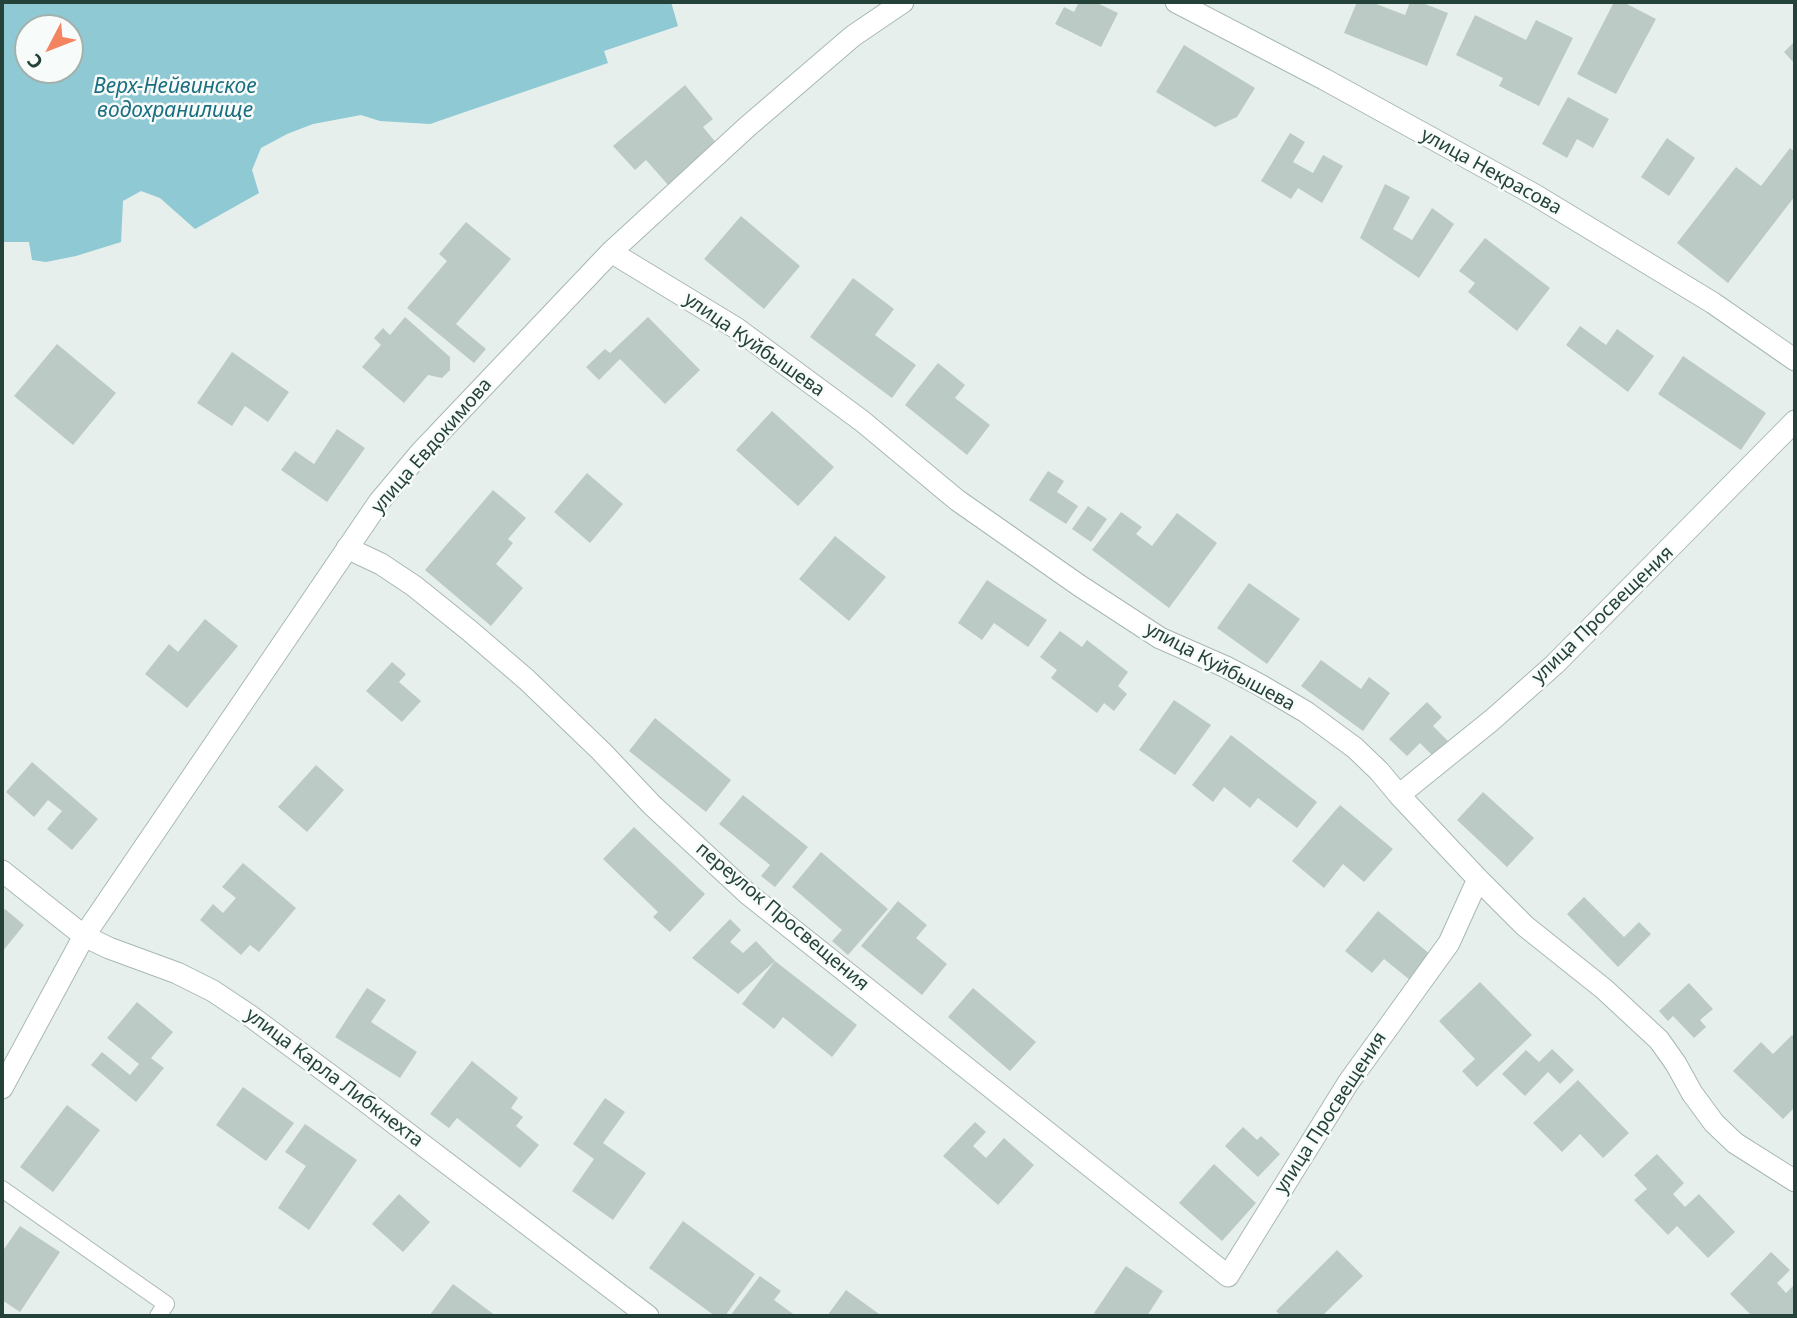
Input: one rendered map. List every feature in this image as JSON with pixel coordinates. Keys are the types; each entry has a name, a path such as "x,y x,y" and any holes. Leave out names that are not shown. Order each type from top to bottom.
{"street":[{"name":"улица Евдокимова","path":"2,1088 84,936 379,502 421,452 611,252 747,127 853,36 903,2"},
{"name":"улица Некрасова","path":"1177,2 1535,195 1713,303 1795,360"},
{"name":"улица Куйбышева","path":"611,252 736,328 862,421 957,500 1127,617 1160,638 1226,667 1306,712 1355,748 1525,926 1604,989 1659,1040 1692,1093 1728,1137 1795,1181"},
{"name":"улица Просвещения","path":"1399,796 1555,664 1795,421"},
{"name":"переулок Просвещения","path":"347,548 380,564 414,586 470,631 527,680 601,751 652,805 748,894 1228,1276"},
{"name":"улица Карла Либкнехта","path":"2,871 84,936 177,973 213,991 365,1101 648,1316"},
{"name":"улица Просвещения","path":"1228,1276 1348,1083 1449,943 1478,879"}],"lane":[{"path":"2,1189 166,1304 158,1316"}],"water":[{"name":"Верх-Нейвинское водохранилище","path":"2,2 671,2 678,26 604,51 608,63 430,124 380,121 361,115 313,124 287,134 261,148 252,170 259,193 195,229 160,198 141,191 123,201 121,242 46,262 32,260 29,242 2,242"}],"building":[{"path":"1079,2 1095,2 1118,13 1101,47 1055,24 1064,7 1074,12"},
{"path":"1357,2 1371,2 1405,15 1410,2 1420,2 1448,13 1427,66 1344,33"},
{"path":"1614,2 1623,2 1656,19 1616,94 1577,74"},
{"path":"1475,15 1526,40 1536,20 1573,38 1539,106 1499,86 1503,78 1456,55"},
{"path":"1795,41 1795,64 1784,52"},
{"path":"1184,45 1255,88 1237,117 1215,127 1156,92"},
{"path":"685,85 713,119 703,127 718,145 669,186 646,160 635,170 613,146"},
{"path":"1568,97 1609,119 1593,148 1577,139 1567,158 1542,144"},
{"path":"1290,133 1305,142 1293,162 1313,173 1323,155 1343,166 1322,203 1298,188 1291,199 1261,181"},
{"path":"1667,138 1695,158 1669,196 1641,177"},
{"path":"1790,148 1795,152 1795,196 1728,283 1677,243 1736,167 1761,186"},
{"path":"1385,184 1410,197 1393,229 1412,240 1432,208 1454,224 1419,278 1360,238"},
{"path":"741,216 800,266 764,309 704,259"},
{"path":"466,222 511,259 456,324 486,349 474,363 407,308 447,261 439,254"},
{"path":"1485,238 1550,288 1517,331 1468,292 1475,283 1459,271"},
{"path":"853,278 894,309 875,335 916,365 892,398 810,337"},
{"path":"405,317 450,357 450,370 442,378 428,375 404,403 362,367 381,345 374,338 383,328 390,335"},
{"path":"648,317 700,370 665,404 620,359 599,380 586,367 605,349 610,353"},
{"path":"1580,326 1606,345 1617,329 1654,356 1628,392 1566,345"},
{"path":"57,344 116,393 73,445 14,396"},
{"path":"232,352 289,392 268,422 245,406 232,426 197,403"},
{"path":"1683,356 1766,413 1741,450 1658,394"},
{"path":"938,363 965,385 955,398 990,425 967,455 905,405"},
{"path":"772,411 834,467 798,506 736,450"},
{"path":"337,429 365,448 327,502 281,470 295,451 314,464"},
{"path":"1048,471 1064,481 1057,492 1078,506 1066,524 1029,500"},
{"path":"587,473 623,504 590,543 554,512"},
{"path":"493,490 526,518 508,539 513,543 496,564 523,588 491,626 425,570"},
{"path":"1088,506 1107,519 1091,542 1072,529"},
{"path":"1121,512 1142,527 1136,534 1152,546 1177,513 1217,543 1169,608 1092,550"},
{"path":"835,536 886,577 849,621 799,579"},
{"path":"987,580 1047,620 1028,647 994,623 982,640 958,623"},
{"path":"1249,583 1300,619 1267,664 1217,628"},
{"path":"205,619 238,646 187,708 145,674 169,644 178,652"},
{"path":"1060,631 1082,647 1087,640 1128,672 1118,686 1127,694 1114,711 1104,703 1097,713 1051,678 1057,670 1040,657"},
{"path":"1321,660 1361,689 1369,677 1390,693 1363,731 1301,686"},
{"path":"392,662 406,674 399,682 421,701 402,722 366,691"},
{"path":"1174,700 1211,725 1175,775 1139,750"},
{"path":"1427,702 1442,717 1433,726 1448,741 1433,756 1420,743 1407,756 1389,739"},
{"path":"655,718 731,780 706,812 629,751"},
{"path":"1231,735 1317,802 1297,828 1258,798 1250,808 1224,787 1213,802 1192,785"},
{"path":"32,762 98,819 72,850 47,829 62,811 48,800 34,817 6,792"},
{"path":"316,765 344,790 307,832 278,807"},
{"path":"1483,792 1534,838 1507,867 1457,820"},
{"path":"743,795 808,847 775,887 761,876 770,865 719,824"},
{"path":"1340,805 1393,849 1364,882 1343,864 1324,888 1292,861"},
{"path":"634,827 705,894 670,932 653,917 658,912 603,859"},
{"path":"821,852 888,909 848,955 832,941 842,930 792,887"},
{"path":"243,863 296,908 259,952 250,945 241,955 200,920 213,904 223,913 236,898 222,887"},
{"path":"1584,897 1624,937 1639,922 1651,934 1618,967 1567,914"},
{"path":"898,901 927,925 916,938 947,964 922,995 861,946"},
{"path":"5,909 24,925 2,952 2,913"},
{"path":"1378,911 1431,955 1410,980 1384,959 1372,973 1345,951"},
{"path":"730,919 741,930 730,942 743,953 756,941 775,961 738,994 692,958"},
{"path":"775,961 857,1025 832,1057 783,1017 774,1029 742,1004"},
{"path":"1480,982 1532,1035 1477,1087 1462,1071 1475,1059 1439,1021"},
{"path":"1689,983 1713,1009 1700,1020 1706,1027 1694,1038 1673,1016 1668,1021 1659,1011"},
{"path":"367,988 386,1000 371,1022 417,1052 400,1078 335,1037"},
{"path":"973,988 1036,1042 1010,1071 948,1017"},
{"path":"137,1002 173,1032 151,1058 164,1068 136,1102 91,1065 102,1052 130,1075 139,1064 107,1038"},
{"path":"1792,1035 1795,1038 1795,1107 1783,1119 1733,1071 1761,1042 1773,1054"},
{"path":"1552,1049 1574,1070 1560,1084 1548,1072 1525,1096 1502,1074 1526,1050 1539,1062"},
{"path":"472,1061 518,1098 511,1108 523,1117 516,1126 539,1145 520,1168 457,1118 449,1128 430,1114"},
{"path":"1578,1080 1629,1133 1603,1158 1580,1134 1562,1152 1533,1123"},
{"path":"243,1087 294,1123 266,1161 216,1125"},
{"path":"605,1098 625,1112 603,1143 646,1173 613,1220 572,1191 594,1159 573,1144"},
{"path":"67,1105 100,1130 53,1192 20,1167"},
{"path":"975,1122 986,1132 973,1146 986,1158 1004,1138 1034,1165 998,1205 943,1156"},
{"path":"305,1124 357,1160 309,1230 278,1208 306,1166 285,1152"},
{"path":"1243,1127 1257,1140 1261,1136 1280,1154 1258,1177 1225,1146"},
{"path":"1657,1154 1684,1183 1673,1194 1685,1207 1699,1194 1735,1232 1708,1258 1677,1226 1668,1235 1634,1200 1647,1189 1634,1175"},
{"path":"1214,1164 1256,1203 1222,1241 1179,1203"},
{"path":"399,1194 430,1222 403,1252 372,1224"},
{"path":"683,1221 755,1274 725,1316 715,1316 649,1268"},
{"path":"20,1226 60,1252 20,1312 2,1300 2,1248 4,1249"},
{"path":"1337,1250 1363,1276 1322,1316 1281,1316 1276,1311"},
{"path":"1771,1252 1790,1270 1777,1283 1786,1293 1795,1284 1795,1316 1752,1316 1730,1294"},
{"path":"1126,1266 1163,1291 1147,1316 1099,1316 1094,1313"},
{"path":"760,1276 781,1291 774,1300 796,1316 730,1316"},
{"path":"453,1284 496,1316 429,1316"},
{"path":"846,1290 879,1314 878,1316 827,1316"}]}
